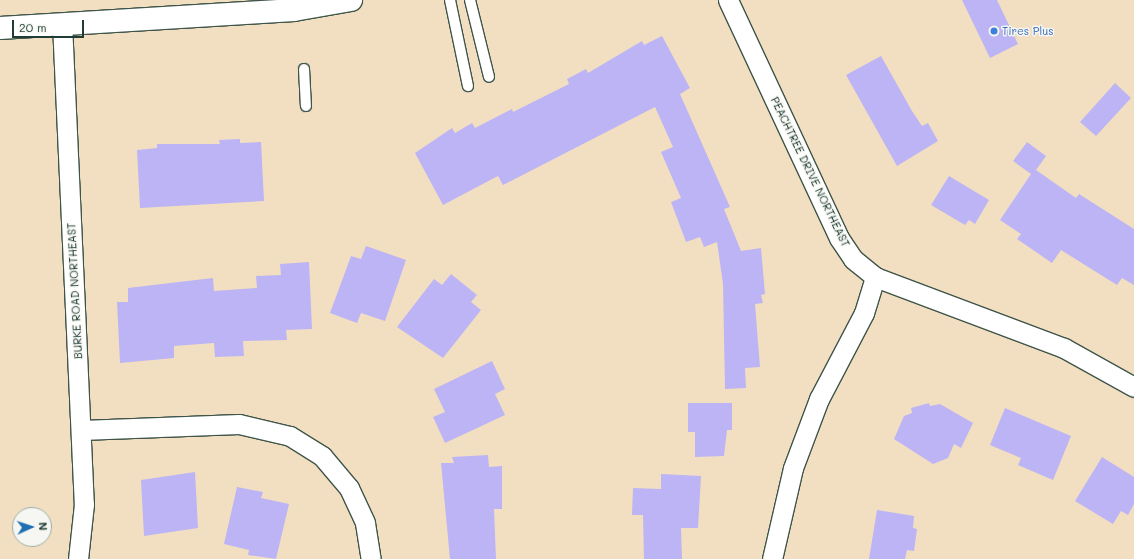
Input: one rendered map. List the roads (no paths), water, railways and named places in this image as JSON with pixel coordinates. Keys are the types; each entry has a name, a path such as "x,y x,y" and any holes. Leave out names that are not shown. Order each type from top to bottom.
{"main road":[{"path":"0,28 62,23 294,10 351,0"}],"street":[{"name":"PEACHTREE DRIVE NORTHEAST","path":"728,0 839,238 853,259 875,277 1064,348 1134,387"},
{"name":"BURKE ROAD NORTHEAST","path":"62,23 84,504 78,559"},
{"path":"772,559 793,468 819,399 864,313 875,277"},
{"path":"81,430 239,424 290,436 322,456 349,488 365,523 371,559"}],"lane":[{"path":"450,0 448,6 468,86"},
{"path":"470,0 489,77"},
{"path":"304,69 306,106"}],"place":[{"name":"Tires Plus","path":"994,31"}]}
